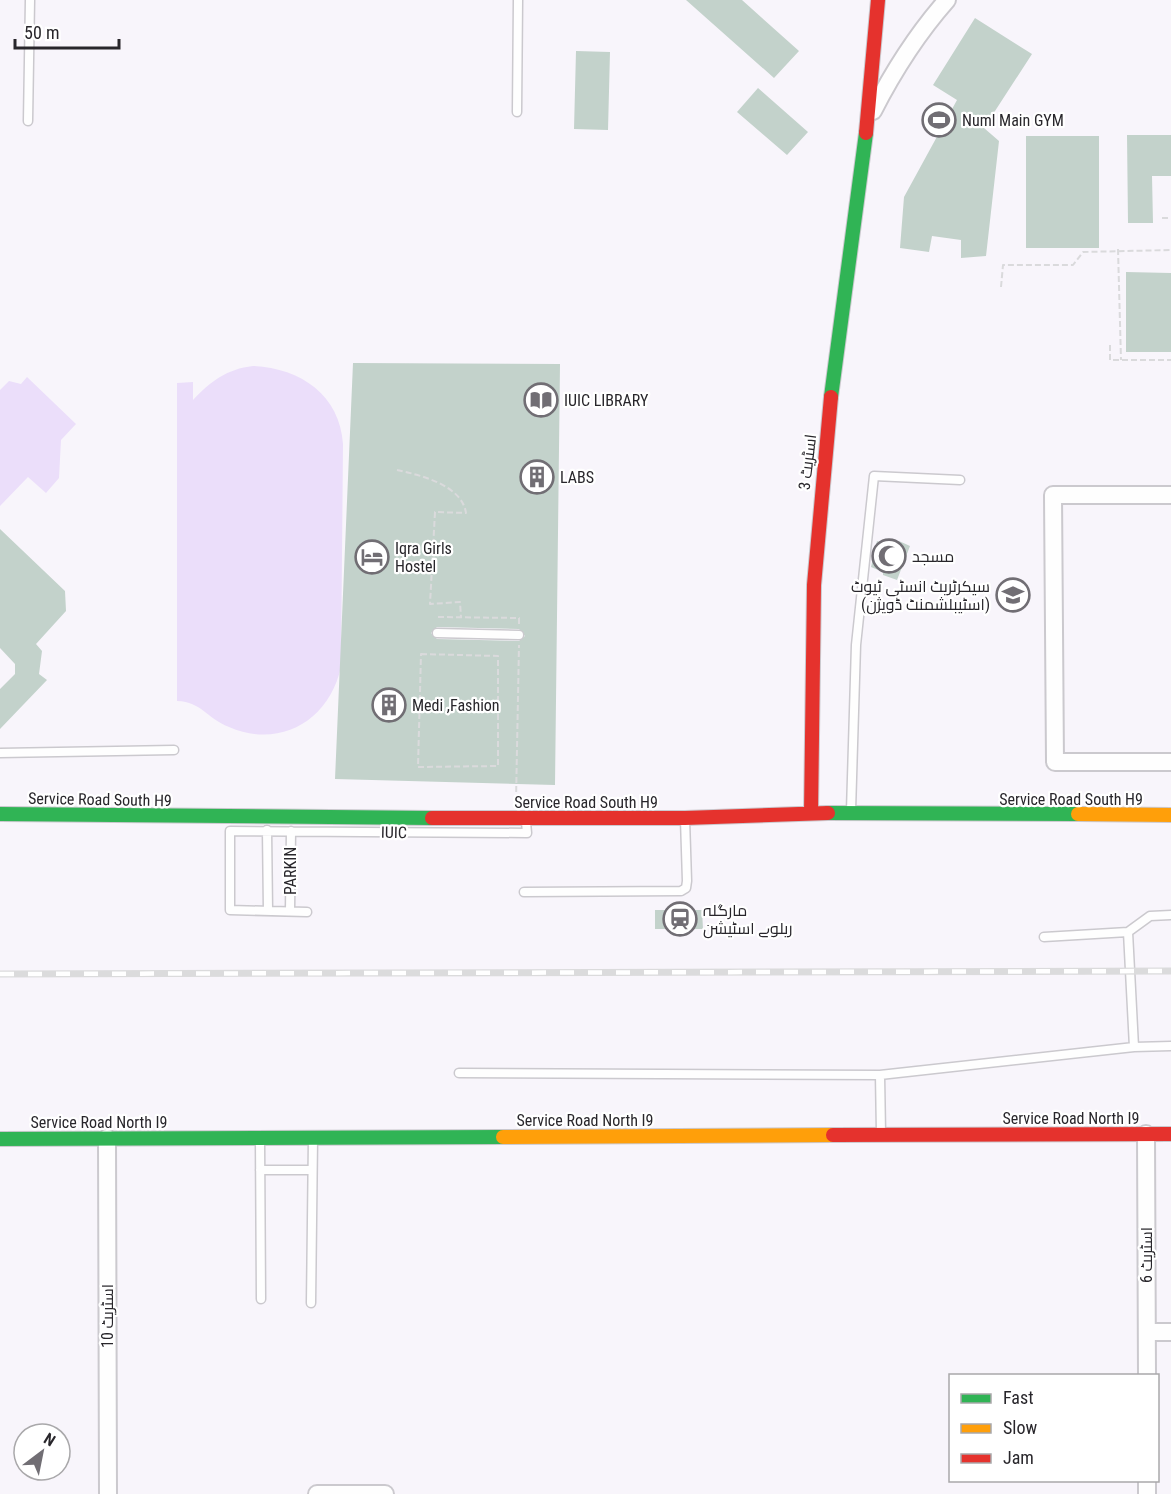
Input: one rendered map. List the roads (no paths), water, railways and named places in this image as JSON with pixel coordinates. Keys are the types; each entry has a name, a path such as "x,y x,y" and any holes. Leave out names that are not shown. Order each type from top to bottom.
{"street":[{"name":"اسٹریٹ 3","path":"811,813 811,671 818,510 870,117 878,0"},
{"path":"870,117 889,79 921,29 947,0"},
{"path":"1171,495 1053,495 1056,762 1171,762"},
{"name":"Service Road South H9","path":"0,814 520,819 685,818 811,813 1171,815"},
{"name":"اسٹریٹ 6","path":"1146,1134 1147,1374"},
{"name":"Service Road North I9","path":"0,1139 1171,1134"},
{"name":"اسٹریٹ 10","path":"107,1138 108,1494"},
{"path":"1147,1332 1171,1332"},
{"path":"318,1494 385,1494"}],"lane":[{"path":"28,121 30,0"},
{"path":"517,112 518,0"},
{"path":"850,815 856,645 874,476 960,480"},
{"path":"437,633 519,635"},
{"path":"0,753 174,750"},
{"path":"524,892 681,891 686,888 687,881 685,818"},
{"name":"IUIC","path":"268,911 230,910 230,831 527,834 520,819"},
{"path":"264,830 268,911 307,912"},
{"name":"PARKIN","path":"290,911 291,831"},
{"path":"1044,938 1128,932 1150,916 1171,915"},
{"path":"1128,932 1134,1047"},
{"path":"459,1073 880,1075 1134,1047 1171,1046"},
{"path":"880,1075 881,1135"},
{"path":"311,1303 313,1137"},
{"path":"260,1138 261,1299"},
{"path":"260,1170 312,1170"}],"railway":[{"path":"0,974 1171,971"}],"place":[{"name":"Numl Main GYM","path":"939,120"},
{"name":"IUIC LIBRARY","path":"541,400"},
{"name":"LABS","path":"537,477"},
{"name":"مسجد","path":"889,556"},
{"name":"Iqra Girls Hostel","path":"372,557"},
{"name":"سیکرٹریٹ انسٹی ٹیوٹ (اسٹیبلشمنٹ ڈویژن)","path":"1013,595"},
{"name":"Medi ,Fashion","path":"389,705"},
{"name":"مارگلہ ریلوے اسٹیشن","path":"680,919"}]}
